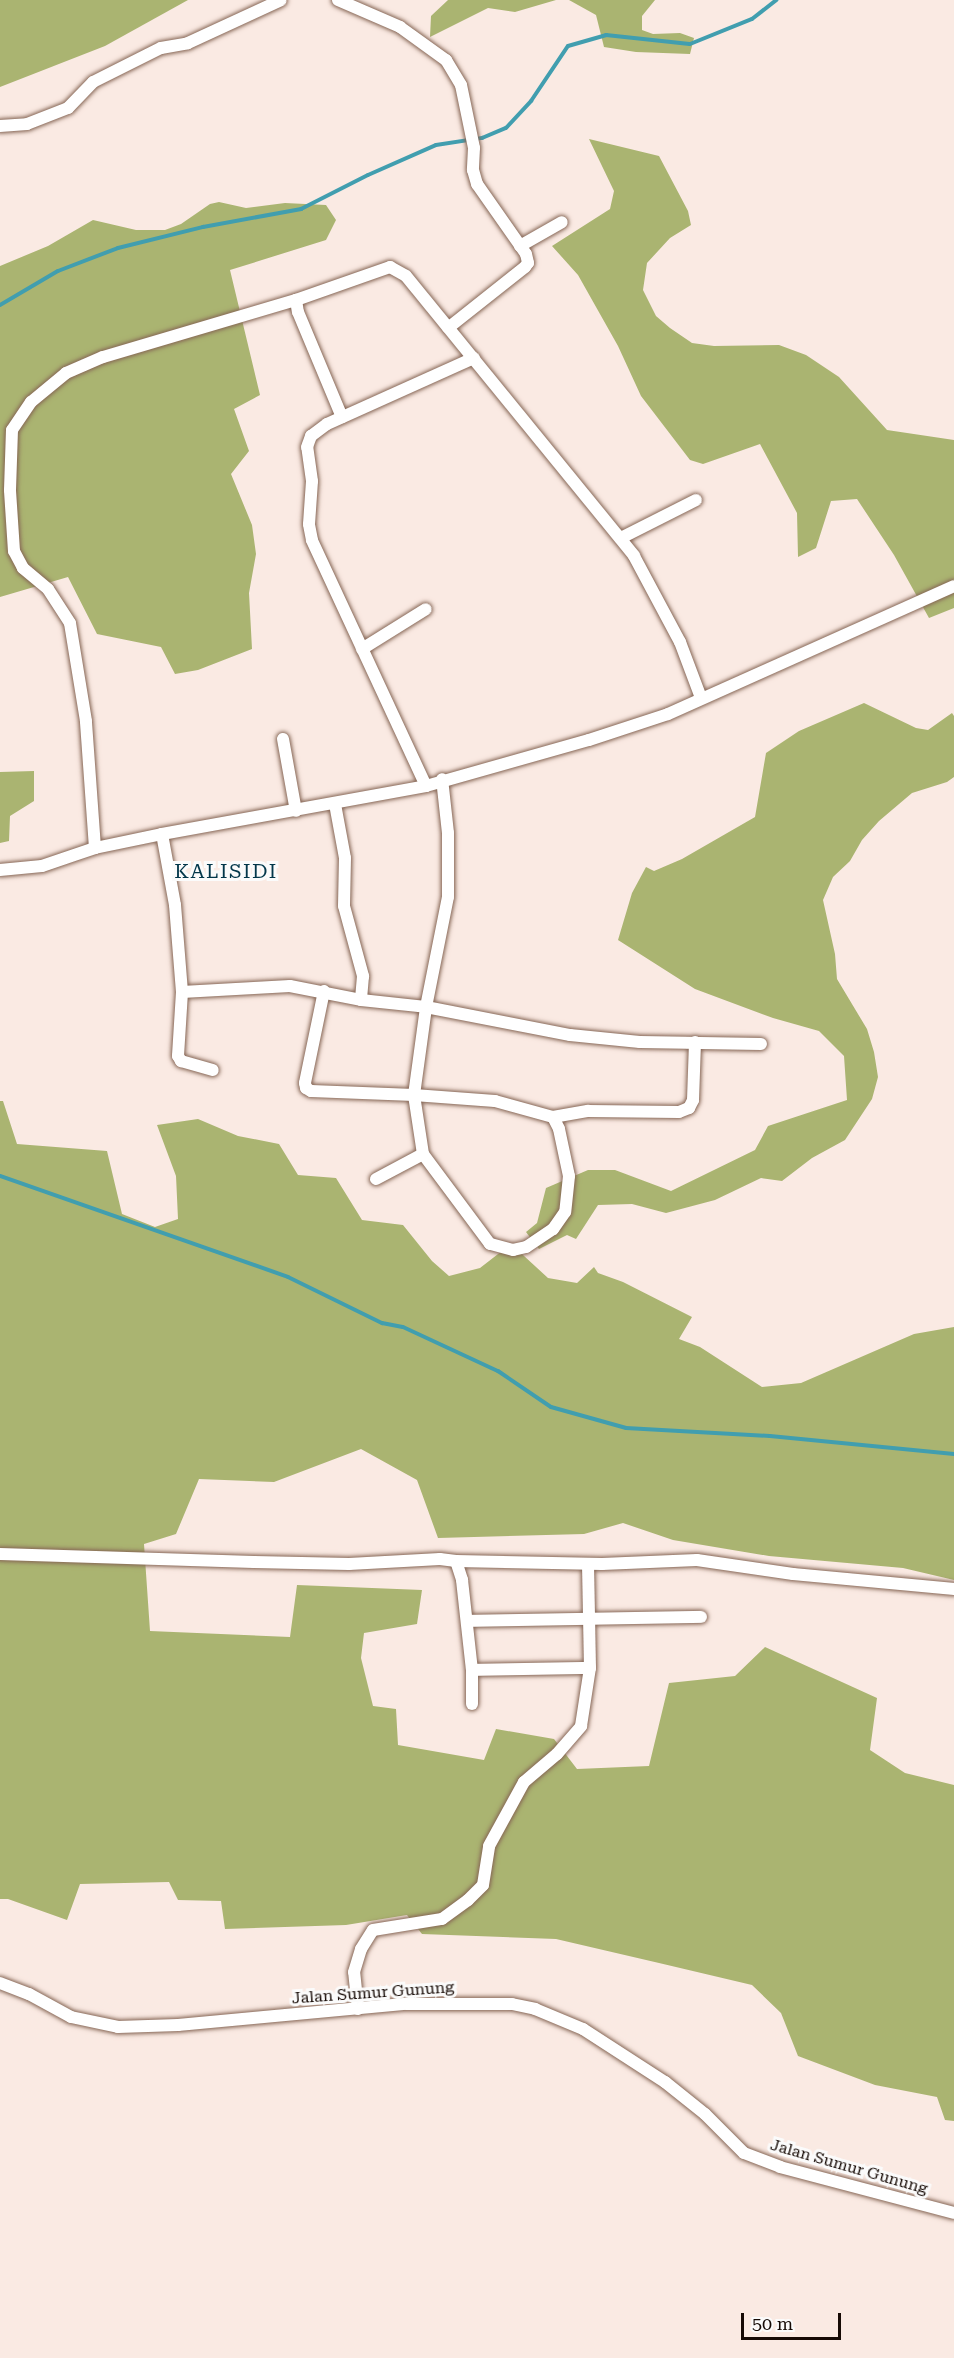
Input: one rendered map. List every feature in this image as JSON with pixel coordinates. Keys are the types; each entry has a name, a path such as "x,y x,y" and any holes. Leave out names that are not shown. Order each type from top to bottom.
{"street":[{"path":"0,126 27,124 68,108 93,82 161,48 188,43 281,0"},
{"path":"338,0 400,27 446,60 461,85 474,148 473,170 479,190 528,259 525,267 448,328"},
{"path":"520,246 562,222"},
{"path":"95,848 86,721 70,622 48,589 23,568 14,551 10,490 12,430 31,402 66,373 102,357 296,300 390,267 406,276 634,556 680,642 701,698"},
{"path":"296,300 298,312 342,417"},
{"path":"426,786 309,534 313,494 308,440 317,431 342,417 474,358"},
{"path":"621,538 696,500"},
{"path":"0,870 42,866 95,848 162,834 426,786 442,779 589,740 668,714 954,586"},
{"path":"362,649 426,609"},
{"path":"283,739 296,811"},
{"path":"442,779 447,833 448,897 426,1007 414,1095 423,1154 490,1244 513,1250 526,1247 553,1229 565,1212 569,1196 569,1176 559,1129 553,1118"},
{"path":"335,804 345,858 344,906 363,976 361,1000"},
{"path":"162,834 175,905 182,992 178,1056 181,1061 213,1070"},
{"path":"182,992 290,986 361,1000 426,1007 570,1035 640,1042 761,1044"},
{"path":"324,991 304,1083 311,1091 495,1101 553,1118 588,1111 683,1111 689,1108 693,1100 695,1042"},
{"path":"376,1179 423,1154"},
{"path":"0,1554 349,1564 440,1559 588,1564 697,1560 793,1574 954,1589"},
{"path":"456,1561 462,1580 467,1621 472,1670 472,1704"},
{"path":"358,2008 354,1972 361,1949 373,1930 442,1918 468,1900 483,1885 489,1846 524,1782 557,1754 581,1726 590,1668 588,1564"},
{"path":"467,1621 701,1617"},
{"path":"472,1670 590,1668"},
{"name":"Jalan Sumur Gunung","path":"0,1983 29,1994 71,2017 118,2027 178,2025 406,2004 512,2004 535,2009 583,2029 665,2082 705,2114 744,2153 780,2167 954,2213"}],"green space":[{"path":"0,0 188,0 105,46 0,87"},
{"path":"448,0 556,0 515,12 488,8 430,37 431,16"},
{"path":"569,0 655,0 642,16 642,30 653,34 680,33 694,38 690,54 636,52 604,47 596,15"},
{"path":"589,139 659,156 688,211 691,225 670,238 647,263 643,290 656,316 670,328 692,343 714,346 779,345 806,355 839,377 887,430 954,440 954,608 929,618 894,555 857,499 831,501 816,548 798,557 797,513 760,444 703,464 690,460 641,396 618,346 578,275 552,246 610,209 614,191"},
{"path":"219,202 246,208 285,203 326,205 336,220 326,240 230,270 260,395 234,409 249,451 231,474 252,525 256,554 249,593 252,649 198,670 175,674 161,647 97,634 68,577 0,597 0,266 48,246 93,220 136,230 165,230 181,224 210,204"},
{"path":"864,703 916,728 928,730 952,713 954,716 954,777 947,782 912,793 879,821 862,840 850,861 833,877 823,900 835,954 837,979 867,1029 874,1052 878,1077 872,1099 845,1140 812,1158 782,1181 761,1178 715,1200 666,1213 632,1204 598,1205 576,1239 567,1235 539,1249 526,1232 537,1223 546,1188 588,1170 615,1170 671,1191 755,1150 768,1126 847,1100 844,1056 819,1031 773,1018 695,989 618,940 632,893 646,867 654,871 682,859 755,817 766,753 799,731"},
{"path":"34,771 34,801 10,816 9,841 0,843 0,772"},
{"path":"0,1101 3,1101 17,1144 107,1151 122,1214 155,1227 178,1219 176,1176 157,1125 198,1119 238,1136 279,1144 298,1175 336,1178 362,1220 403,1225 432,1261 449,1276 480,1268 511,1244 548,1278 577,1283 594,1267 598,1273 623,1282 692,1317 679,1339 700,1347 762,1387 801,1383 914,1334 954,1327 954,1580 903,1568 769,1556 673,1540 623,1523 584,1534 438,1538 417,1480 361,1449 274,1482 199,1479 176,1534 144,1544 150,1631 290,1637 297,1585 422,1590 417,1624 364,1633 361,1658 373,1706 396,1709 398,1745 484,1760 496,1729 554,1739 577,1769 649,1766 669,1683 735,1676 765,1647 877,1698 870,1750 905,1773 954,1785 954,2121 945,2120 937,2097 875,2085 798,2056 781,2013 752,1985 556,1939 422,1934 407,1915 346,1925 225,1929 221,1901 178,1900 169,1882 80,1884 67,1920 8,1899 0,1899"}],"waterway":[{"path":"0,305 58,271 118,248 203,227 301,209 368,175 436,145 482,138 506,128 531,101 568,46 606,35 690,44 752,19 776,0"},
{"path":"0,1176 288,1277 382,1323 403,1327 498,1371 551,1407 626,1428 770,1436 954,1454"}],"district":[{"name":"KALISIDI","path":"226,871"}]}
